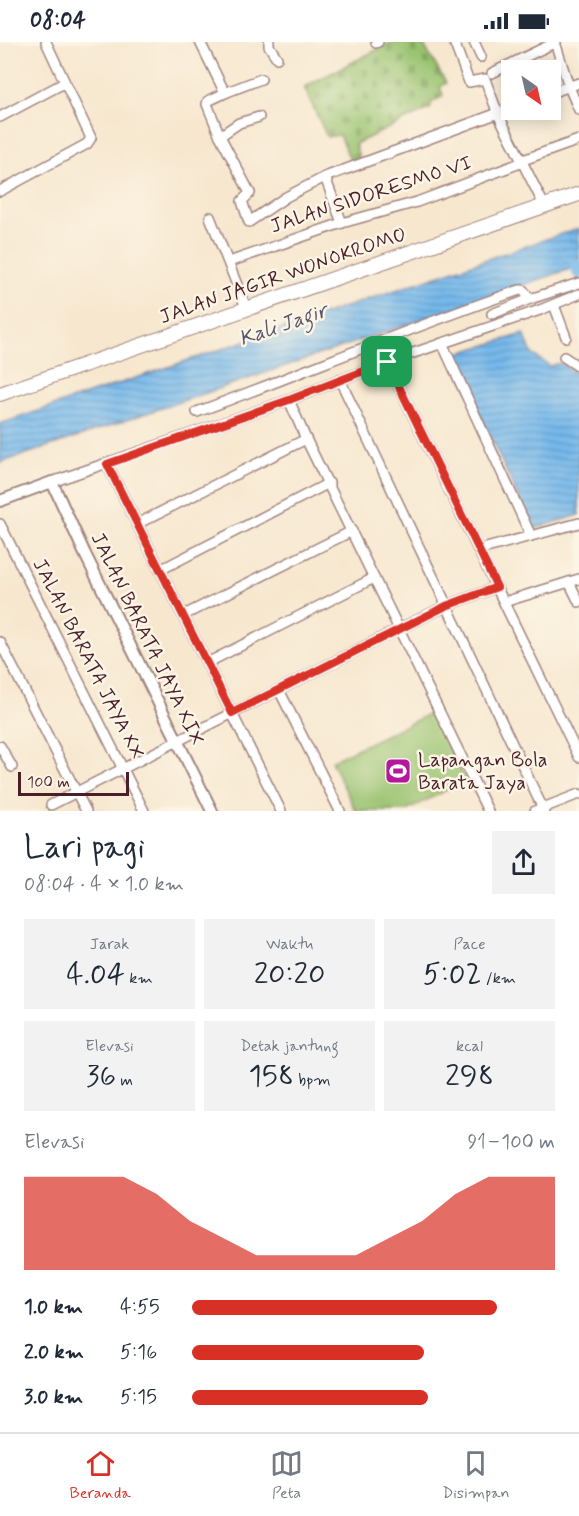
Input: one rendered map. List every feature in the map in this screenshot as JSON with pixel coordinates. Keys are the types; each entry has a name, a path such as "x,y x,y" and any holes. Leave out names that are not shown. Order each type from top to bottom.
{"main road":[{"name":"JALAN JAGIR WONOKROMO","path":"0,394 579,194"}],"street":[{"path":"0,191 87,144 91,138 46,42"},
{"path":"269,42 268,46 277,58"},
{"path":"454,42 471,83 555,42 579,110"},
{"path":"474,42 481,57"},
{"path":"204,43 223,90 227,92"},
{"path":"488,76 498,114 544,205"},
{"path":"261,79 207,102 220,136 250,193 242,201 248,222 279,201 325,177 501,113"},
{"path":"0,117 64,83"},
{"path":"561,90 579,83"},
{"path":"220,136 236,124 259,117"},
{"name":"JALAN SIDORESMO VI","path":"229,262 342,223 417,201 579,140"},
{"path":"325,177 342,223"},
{"path":"210,217 247,310"},
{"path":"492,314 579,283"},
{"path":"197,412 450,314 520,290 524,290 530,299"},
{"path":"0,501 289,400 387,362 554,305 579,294"},
{"path":"554,305 566,337"},
{"path":"442,343 531,536"},
{"path":"564,357 579,367"},
{"path":"387,362 579,758"},
{"path":"340,380 540,810 579,794"},
{"path":"289,400 488,811"},
{"path":"137,524 306,439"},
{"path":"107,464 281,811"},
{"name":"JALAN BARATA JAYA XIX","path":"52,482 85,554 212,811"},
{"path":"160,570 329,483"},
{"path":"479,550 579,523"},
{"name":"JALAN BARATA JAYA XX","path":"0,524 144,811"},
{"path":"183,615 352,531"},
{"path":"207,663 374,578"},
{"path":"504,602 574,580 579,602"},
{"path":"51,805 399,628 446,606 497,587"},
{"path":"0,642 86,811"},
{"path":"279,690 340,811"},
{"path":"0,746 12,767"}],"green space":[{"path":"392,42 422,42 446,83 440,87 443,96 431,103 431,108 355,144 360,161 352,164 339,135 327,137 304,87"},
{"name":"Lapangan Bola Barata Jaya","path":"431,713 466,780 406,811 356,811 331,761"}],"water":[{"name":"Kali Jagir","path":"579,228 579,266 0,463 0,424"},
{"path":"524,334 532,354 550,366 560,363 579,375 579,515 533,529 452,355"}],"waterway":[{"path":"577,266 579,272"}],"place":[{"name":"Lapangan Bola Barata Jaya","path":"398,771"}],"route":[{"path":"387,362 497,587 446,606 399,628 232,713 107,464 289,400 387,362"}]}
